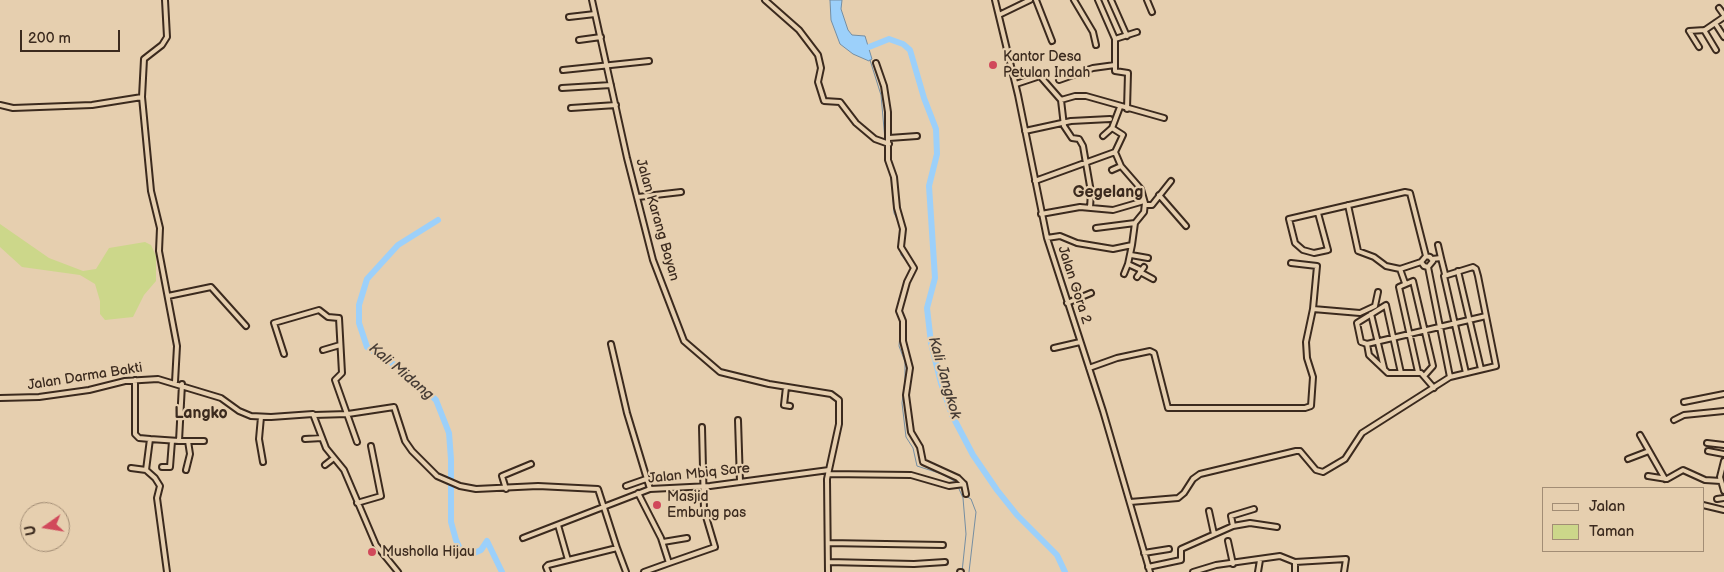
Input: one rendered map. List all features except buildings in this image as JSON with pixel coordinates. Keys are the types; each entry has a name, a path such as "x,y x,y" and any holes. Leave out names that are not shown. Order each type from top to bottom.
{"street":[{"path":"165,0 167,37 162,45 144,60 142,97 151,191 159,223 158,247 176,346 175,382"},
{"name":"Jalan Karang Bayan","path":"592,0 655,267 685,343 720,372 786,387 831,394 839,399 839,424 828,472 828,572"},
{"path":"765,0 803,34 818,55 821,68 818,82 825,103 840,102 856,123 874,139 887,144"},
{"name":"Jalan Gora 2","path":"995,0 1016,84 1047,238 1089,368 1149,570"},
{"path":"999,15 1030,0"},
{"path":"1036,0 1052,41"},
{"path":"1074,0 1093,32 1096,45"},
{"path":"1098,0 1115,39 1116,72 1128,73 1127,109"},
{"path":"1111,0 1127,36"},
{"path":"1147,0 1152,12"},
{"path":"1699,47 1689,32 1693,29 1704,30 1715,23 1724,16 1720,8"},
{"path":"569,17 595,14"},
{"path":"1715,23 1724,37"},
{"path":"1704,30 1716,50"},
{"path":"1115,39 1137,32"},
{"path":"579,40 601,37"},
{"path":"563,70 649,61"},
{"path":"876,63 884,86 889,138 887,144 888,160 894,177 897,208 903,229 902,249 914,268 905,288 899,311 903,321 903,342 910,368 906,395 911,432 920,447 923,462 950,472 963,484 966,494"},
{"path":"1059,80 1093,68 1115,65"},
{"path":"1016,84 1040,76 1061,100 1063,122 1072,138 1079,139 1082,142 1090,191 1090,208"},
{"path":"562,88 611,86"},
{"path":"1061,100 1082,95 1164,118"},
{"path":"0,105 12,108 92,104 142,97"},
{"path":"571,108 616,106"},
{"path":"1103,136 1112,128 1120,107"},
{"path":"1025,131 1063,122 1110,119"},
{"path":"1034,181 1085,165 1115,152 1123,134 1112,128"},
{"path":"889,138 917,136"},
{"path":"1115,152 1122,166 1141,189 1145,203 1144,212 1135,224 1131,254 1124,274"},
{"path":"1112,170 1122,166"},
{"path":"1041,214 1078,208 1113,210 1145,203 1152,205 1171,181"},
{"path":"638,196 681,192"},
{"path":"1318,213 1328,250 1314,254 1303,250 1295,243 1288,219 1404,192 1410,193 1426,256 1432,259 1441,258"},
{"path":"1159,196 1186,226"},
{"path":"1348,205 1358,251 1374,257 1386,266 1400,268 1421,262 1426,256"},
{"path":"1096,228 1135,224"},
{"path":"1047,238 1060,236 1077,243 1116,250 1132,245"},
{"path":"1438,245 1466,373"},
{"path":"1131,254 1148,258"},
{"path":"1428,267 1432,264 1432,259"},
{"path":"1421,262 1424,266 1428,267"},
{"path":"1089,368 1117,358 1150,351 1154,354 1168,408 1308,407 1312,402 1313,386 1307,358 1306,342 1313,309 1317,266 1291,263"},
{"path":"1128,264 1142,270 1153,279"},
{"path":"1428,267 1450,377"},
{"path":"1130,502 1174,499 1184,493 1193,479 1200,474 1296,451 1300,451 1316,470 1323,472 1345,459 1362,433 1450,377 1494,367 1496,364 1476,269 1473,267 1445,274"},
{"path":"1400,268 1405,283"},
{"path":"1137,277 1142,270"},
{"path":"1458,271 1481,369"},
{"path":"1418,372 1400,289 1400,284 1414,282 1433,366 1425,374"},
{"path":"168,296 212,287 246,326"},
{"path":"1313,309 1360,313 1375,306 1378,292"},
{"path":"1067,303 1091,293"},
{"path":"1401,373 1394,338 1386,305 1357,323 1361,342 1366,344 1377,341 1394,338 1410,335 1425,332 1486,316"},
{"path":"284,354 274,322 320,310 328,317 339,318 342,373 335,380 357,442"},
{"path":"1371,314 1385,370"},
{"path":"1054,348 1080,342"},
{"path":"611,344 627,413 650,488"},
{"path":"1366,344 1369,355 1388,373 1418,372 1425,374 1434,388"},
{"path":"323,350 340,345"},
{"name":"Jalan Darma Bakti","path":"0,398 81,391 135,380 158,379 182,384 222,398 239,411 260,417 348,414 394,407 405,441 412,451 437,476 476,489 506,489"},
{"path":"135,380 134,432 139,438 204,441"},
{"path":"179,441 182,384"},
{"path":"786,387 784,405 790,406"},
{"path":"1684,402 1724,394"},
{"path":"1674,420 1684,415 1724,411"},
{"path":"314,415 326,448 344,470 376,545 398,572"},
{"path":"260,417 259,438 263,462"},
{"path":"738,420 740,482"},
{"path":"644,572 714,547 704,512 702,427"},
{"path":"1640,435 1666,479"},
{"path":"305,439 322,438"},
{"path":"146,470 150,440"},
{"path":"162,467 168,468 170,466 172,441"},
{"path":"186,470 190,454 188,441"},
{"path":"1707,443 1724,445"},
{"path":"357,504 380,496 371,446"},
{"path":"1628,459 1649,451"},
{"path":"1708,451 1724,454"},
{"path":"325,466 334,458"},
{"path":"1724,461 1721,481 1724,491"},
{"path":"531,464 502,476 506,489 538,486 595,488 600,491 626,572"},
{"path":"132,468 146,470 155,478 160,486 157,498 167,572"},
{"path":"1648,476 1666,479 1683,470 1705,480 1721,481"},
{"name":"Jalan Mbiq Sare","path":"523,538 650,488 703,486 828,472 911,475 956,486 963,484"},
{"path":"626,486 646,479"},
{"path":"638,493 663,542 669,562"},
{"path":"1717,499 1724,498"},
{"path":"1704,505 1724,510"},
{"path":"1233,526 1231,516 1254,509"},
{"path":"1209,511 1214,534"},
{"path":"1244,512 1250,523"},
{"path":"1149,570 1182,560 1180,549 1233,526 1250,523 1277,526"},
{"path":"558,524 568,560"},
{"path":"663,542 687,538"},
{"path":"1228,541 1234,564"},
{"path":"828,543 943,545"},
{"path":"548,572 547,566 617,548"},
{"path":"1144,553 1169,548"},
{"path":"1193,572 1216,565 1234,564 1280,556 1295,562 1345,558 1347,561 1344,572"},
{"path":"1258,572 1260,560"},
{"path":"828,562 905,564 945,562"},
{"path":"1294,572 1295,562"}],"green space":[{"path":"0,224 49,258 83,271 96,269 109,248 145,242 151,245 156,256 156,281 144,295 133,317 105,320 100,314 100,301 95,284 80,275 22,267 0,247"}],"water":[{"path":"830,0 842,0 841,9 848,30 852,35 865,36 872,59 869,61 853,54 840,44 831,20"}],"waterway":[{"path":"593,16 597,34"},
{"name":"Kali Jangkok","path":"869,47 889,39 903,44 910,50 924,98 936,129 937,154 929,186 935,278 927,308 931,343 941,383 952,415 973,455 997,490 1017,515 1057,555 1065,572"},
{"path":"870,60 881,95 885,140"},
{"path":"607,74 608,84"},
{"path":"609,88 613,103"},
{"path":"614,107 618,124"},
{"path":"885,144 886,157"},
{"path":"887,161 892,183 894,213 899,223"},
{"name":"Kali Midang","path":"438,220 398,245 367,279 359,305 359,323 367,347 404,371 436,400 449,433 451,522 456,540 460,549 470,555 481,550 487,541 502,572"},
{"path":"899,245 901,229"},
{"path":"900,249 901,255 909,264"},
{"path":"900,319 897,313 899,299 904,286"},
{"path":"901,323 899,346 905,362 902,403 906,437 913,448 917,466 942,474 956,482 963,498 966,534 962,572"},
{"path":"962,494 971,499 976,512 969,572"}],"place":[{"name":"Kantor Desa Petulan Indah","path":"993,65"},
{"name":"Masjid Embung pas","path":"657,505"},
{"name":"Musholla Hijau","path":"372,552"}],"district":[{"name":"Gegelang","path":"1108,193"},
{"name":"Langko","path":"201,414"}]}
